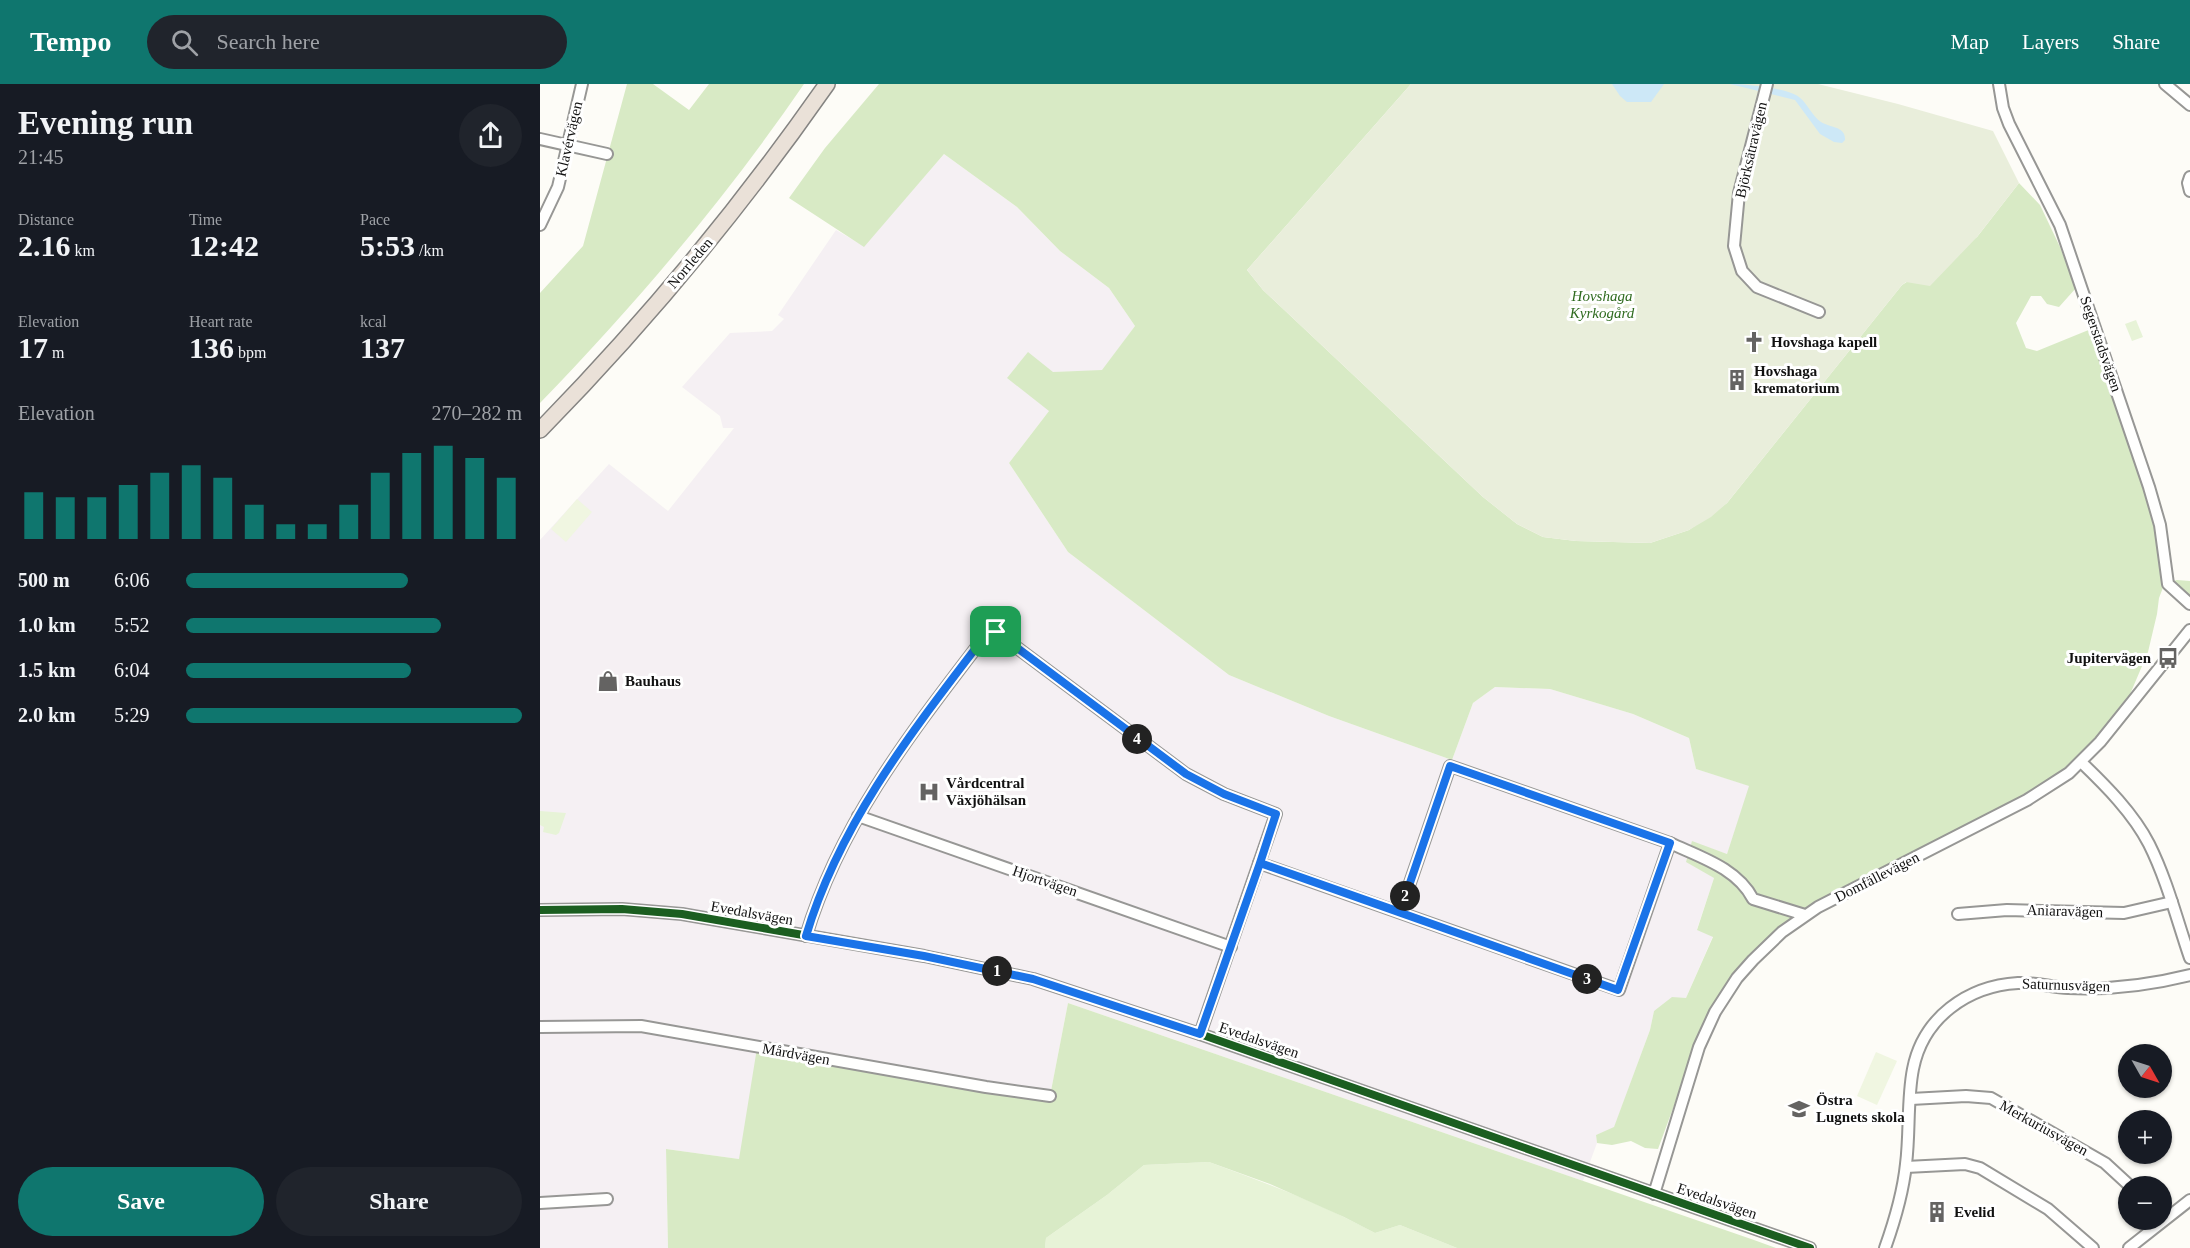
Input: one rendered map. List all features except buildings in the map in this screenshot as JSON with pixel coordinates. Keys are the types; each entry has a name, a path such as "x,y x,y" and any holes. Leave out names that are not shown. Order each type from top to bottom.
{"highway":[{"name":"Norrleden","path":"540,419 624,330 684,260 753,173 818,84"},
{"name":"Norrleden","path":"540,430 597,371 690,264 780,150 827,84"}],"street":[{"name":"Klavérvägen","path":"540,225 558,187 582,84"},
{"name":"Segerstadsvägen","path":"1999,84 2003,108 2009,124 2061,225 2139,453 2160,525 2168,584 2190,604"},
{"path":"2165,84 2190,105"},
{"name":"Björksätravägen","path":"1766,88 1739,193 1734,246 1742,271 1757,287 1819,312"},
{"path":"540,139 607,154"},
{"path":"2190,177 2188,183 2190,191"},
{"name":"Domfällevägen","path":"1654,1194 1699,1047 1715,1012 1737,978 1753,960 1782,932 1805,915 2055,783 2081,762 2100,742 2190,630"},
{"path":"806,936 821,891 858,816 882,776 985,636 996,632 1186,774 1224,794 1276,814 1200,1034"},
{"path":"2081,762 2122,805 2148,842 2172,902 2190,958"},
{"path":"1400,912 1450,766 1670,843 1725,869 1747,887 1753,899 1805,915"},
{"name":"Hjortvägen","path":"858,816 1231,946"},
{"path":"1260,863 1618,990 1670,843"},
{"name":"Aniaravägen","path":"1958,914 2007,910 2124,913 2172,902"},
{"name":"Evedalsvägen","path":"540,910 622,909 682,915 924,956 1033,979 1200,1034 1810,1248"},
{"name":"Saturnusvägen","path":"1885,1248 1899,1205 1906,1167 1915,1062 1926,1035 1948,1008 1975,992 2019,983 2067,988 2099,988 2153,983 2190,975"},
{"name":"Mårdvägen","path":"540,1027 641,1026 963,1083 1050,1096"},
{"name":"Merkuriusvägen","path":"1911,1099 1966,1096 1991,1098 2106,1162 2120,1176"},
{"path":"1906,1167 1965,1164 1980,1168 2048,1209 2093,1248"},
{"path":"540,1203 607,1199"},
{"path":"2172,1211 2190,1200"},
{"path":"2129,1248 2148,1230"}],"shaded area":[{"path":"944,154 1017,207 1060,251 1109,288 1135,326 1102,371 1053,372 1049,411 1009,463 1068,552 1229,675 1329,716 1452,760 1473,703 1495,687 1550,689 1633,714 1689,738 1696,769 1750,786 1727,854 1692,842 1714,878 1697,929 1713,936 1686,998 1654,1011 1650,1030 1614,1128 1596,1135 1597,1143 1583,1181 1068,1003 1050,1096 739,1159 666,1149 668,1248 540,1248 540,540 609,464 668,511 734,428 723,428 720,416 682,387 730,333 772,331 784,319 778,315 836,230 864,246"}],"green space":[{"path":"627,84 653,84 689,110 709,84 804,84 712,209 679,249 576,366 540,403 540,293 583,246"},
{"path":"879,84 1411,84 1247,270 1263,290 1483,497 1517,524 1543,537 1576,541 1650,543 1689,530 1727,503 1902,285 1977,237 2019,183 2040,205 2076,288 2059,307 2047,304 2041,296 2031,296 2016,323 2026,348 2037,351 2091,329 2137,459 2146,500 2157,529 2164,585 2159,598 2148,652 2128,699 2100,736 2046,783 1767,939 1696,1046 1658,1149 1645,1148 1631,1141 1612,1145 1597,1143 1596,1135 1614,1127 1650,1030 1654,1011 1672,997 1686,998 1713,937 1697,930 1714,878 1686,862 1692,841 1727,854 1749,786 1696,769 1689,738 1633,714 1550,689 1495,687 1473,703 1452,760 1329,716 1229,675 1068,552 1009,463 1049,411 1007,378 1028,352 1053,372 1102,370 1135,326 1109,288 1060,251 1017,207 944,154 864,247 789,198 825,148"},
{"name":"Hovshaga Kyrkogård","path":"1411,84 1818,84 1993,131 2019,183 1977,237 1930,286 1906,282 1902,285 1727,503 1711,517 1689,530 1650,543 1576,541 1543,537 1517,524 1483,497 1263,290 1247,270"},
{"path":"2136,320 2143,337 2132,341 2125,324"},
{"path":"577,499 592,512 566,542 551,529"},
{"path":"2173,581 2190,581 2190,599"},
{"path":"540,811 566,813 559,833 556,835 543,832 544,827 540,825"},
{"path":"1068,1003 1776,1248 1457,1248 1400,1225 1375,1233 1270,1184 1209,1162 1144,1165 1107,1195 1046,1238 1045,1248 668,1248 666,1149 739,1159 757,1048 1050,1096"},
{"path":"1876,1052 1897,1061 1877,1105 1857,1096"},
{"path":"1209,1162 1314,1203 1375,1233 1400,1225 1457,1248 1045,1248 1046,1238 1107,1195 1144,1165"}],"water":[{"path":"1612,84 1664,84 1651,102 1627,102"},
{"path":"1730,84 1766,87 1793,94 1802,100 1821,122 1843,132 1845,140 1842,143 1834,142 1820,134 1795,100"}],"cycle path":[{"path":"806,936 838,854 882,778 932,706 985,636 996,632 1186,774 1224,794 1276,814 1200,1034"},
{"path":"540,910 622,909 682,914 924,956 1033,979 1200,1034 1810,1248"}],"place":[{"name":"Hovshaga kapell","path":"1754,342"},
{"name":"Hovshaga krematorium","path":"1737,380"},
{"name":"Jupitervägen","path":"2168,658"},
{"name":"Bauhaus","path":"608,681"},
{"name":"Vårdcentral Växjöhälsan","path":"929,792"},
{"name":"Östra Lugnets skola","path":"1799,1109"},
{"name":"Evelid","path":"1937,1212"}],"route":[{"path":"996,632 985,636 882,776 839,853 821,891 806,936 924,956 1033,979 1200,1034 1260,863 1400,912 1450,766 1670,843 1618,990 1260,863 1276,814 1224,794 1186,774 996,632"}]}
